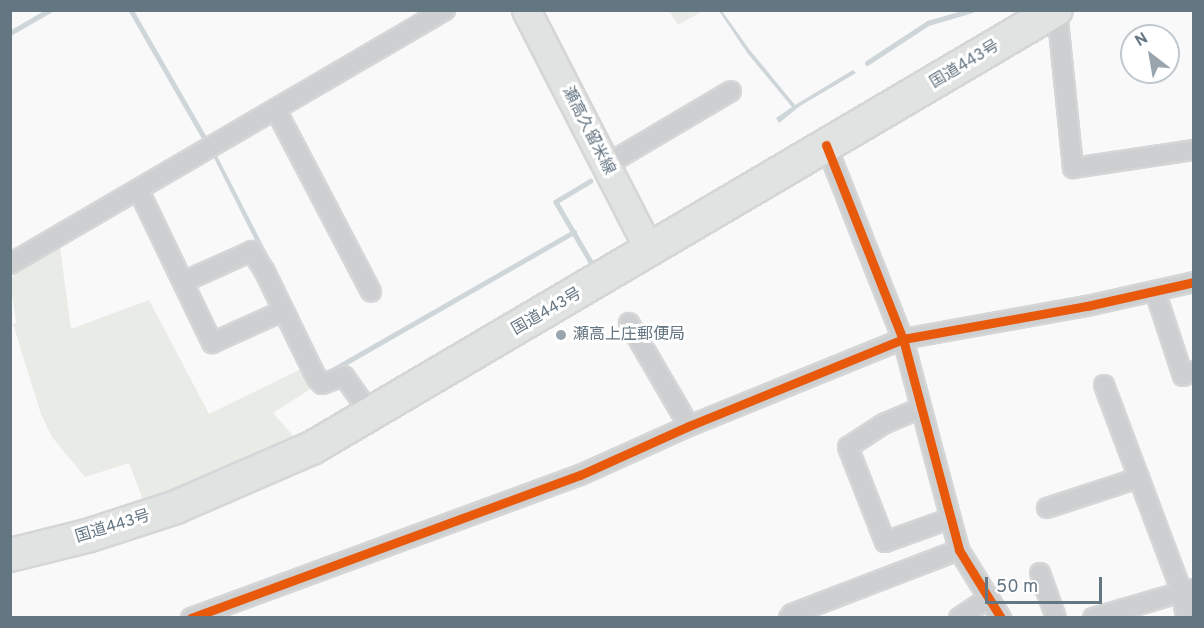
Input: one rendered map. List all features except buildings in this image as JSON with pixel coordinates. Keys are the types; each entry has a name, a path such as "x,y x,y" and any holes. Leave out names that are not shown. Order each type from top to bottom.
{"highway":[{"name":"国道443号","path":"10,555 87,536 176,507 312,448 1057,10"}],"main road":[{"name":"瀬高久留米線","path":"526,10 650,251"}],"street":[{"path":"10,264 139,191 445,10"},
{"path":"1057,10 1073,168 1194,150"},
{"path":"606,165 731,91"},
{"path":"276,110 371,292"},
{"path":"826,145 903,339 959,550 1001,618"},
{"path":"139,191 212,343 284,311"},
{"path":"183,282 252,251 264,270 316,377 322,384 345,376 366,407"},
{"path":"191,618 580,475 689,426 903,339 1194,282"},
{"path":"1155,291 1183,376 1194,371"},
{"path":"629,323 689,426"},
{"path":"1104,385 1139,478 1188,590 1186,618"},
{"path":"921,408 885,423 848,447 885,542 949,519"},
{"path":"1047,508 1139,478"},
{"path":"789,618 792,614 959,550"},
{"path":"1040,573 1056,618"},
{"path":"1093,618 1188,590"},
{"path":"959,618 989,598"}],"shaded area":[{"path":"669,11 703,11 678,25"},
{"path":"719,11 722,11 749,49 795,105 853,70 856,73 800,106 779,123 776,118 792,107 748,54"},
{"path":"215,152 282,282 319,365 213,156"},
{"path":"60,248 71,329 149,300 209,414 301,369 312,388 273,413 295,438 145,505 129,463 85,477 52,437 41,414 13,324 16,323 12,278 20,268"}],"waterway":[{"path":"10,33 50,10"},
{"path":"131,10 207,142"},
{"path":"867,63 928,23 972,10"},
{"path":"591,181 556,202 594,267"},
{"path":"324,375 574,232"}],"cycle path":[{"path":"826,145 903,339 959,550 1001,618"},
{"path":"191,618 580,475 689,426 903,339 1087,306 1194,282"}],"place":[{"name":"瀬高上庄郵便局","path":"561,335"}]}
